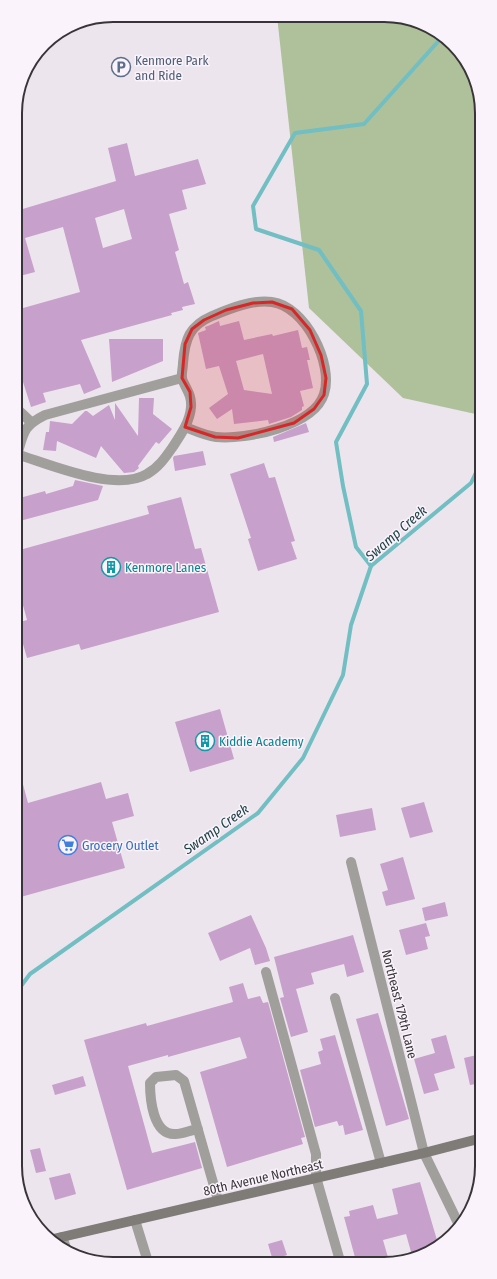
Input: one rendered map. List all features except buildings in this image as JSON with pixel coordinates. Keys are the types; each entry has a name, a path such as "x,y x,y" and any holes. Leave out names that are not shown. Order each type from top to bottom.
{"main road":[{"name":"80th Avenue Northeast","path":"57,1238 475,1140"}],"street":[{"path":"22,455 95,477 120,481 132,480 147,474 162,462 185,428 191,407 190,392 182,378 185,344 192,329 204,320 226,310 253,303 272,302 292,309 310,330 321,355 326,378 324,395 314,409 294,423 238,438 215,437 185,428"},
{"path":"22,438 24,432 31,422 45,415 182,378"},
{"path":"22,414 31,422"},
{"name":"Northeast 179th Lane","path":"351,862 424,1153 457,1221"},
{"path":"266,972 316,1154 316,1178 339,1257"},
{"path":"335,998 381,1163"},
{"path":"198,1128 175,1134 166,1133 158,1126 150,1095 150,1083 156,1077 176,1075 184,1081 198,1128 218,1200"},
{"path":"136,1220 147,1257"},
{"path":"62,1237 64,1243"}],"highlighted area":[{"path":"272,302 292,309 310,330 321,355 326,378 324,395 314,409 294,423 238,438 215,437 185,427 191,407 190,392 182,378 185,344 192,329 204,320 226,310 253,303"}],"green space":[{"path":"278,22 384,22 414,27 435,37 453,53 463,67 468,78 474,101 475,414 403,398 309,308"}],"waterway":[{"path":"371,566 356,547 343,486 336,442 367,384 361,311 319,250 256,229 253,206 295,133 364,124 439,40"},
{"name":"Swamp Creek","path":"22,985 30,974 258,813 303,758 343,675 351,625 371,566 471,483 475,475"}],"place":[{"name":"Kenmore Park and Ride","path":"121,67"},
{"name":"Kenmore Lanes","path":"111,567"},
{"name":"Kiddie Academy","path":"205,741"},
{"name":"Grocery Outlet","path":"68,845"}]}
